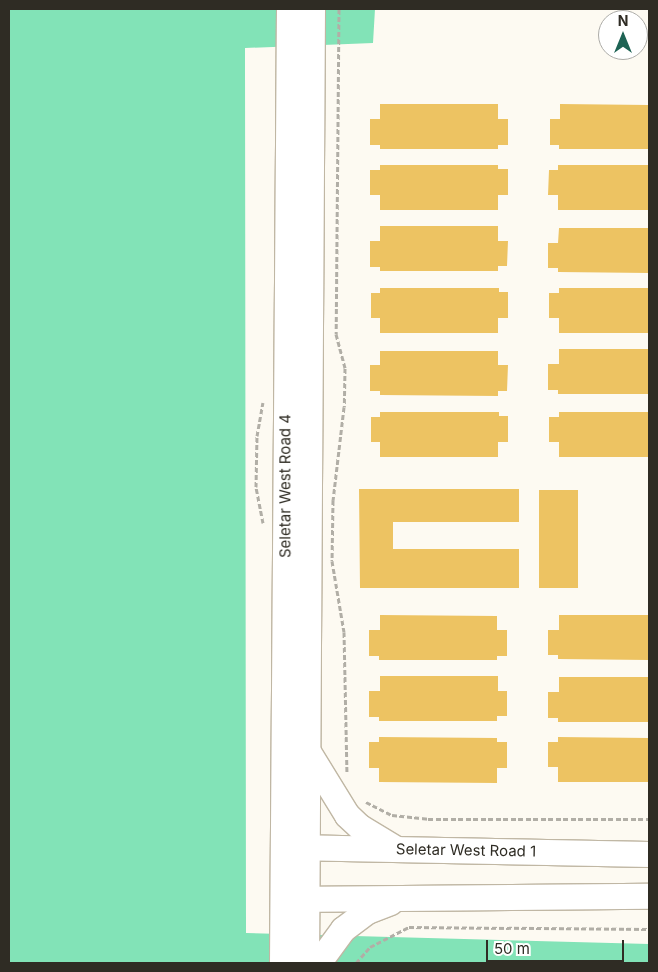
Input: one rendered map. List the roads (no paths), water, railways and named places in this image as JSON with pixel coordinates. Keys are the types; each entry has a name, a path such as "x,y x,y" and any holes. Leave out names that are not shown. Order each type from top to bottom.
{"main road":[{"name":"Seletar West Road 4","path":"289,9 294,899 306,963"},
{"name":"Seletar West Road 4","path":"294,847 307,750 312,9"},
{"path":"307,750 347,815 360,828 396,849"},
{"name":"Seletar West Road 1","path":"294,847 649,854"},
{"path":"294,899 649,896"},
{"name":"Seletar West Road 4","path":"282,963 294,899"},
{"path":"318,963 343,930 367,911 397,899"}]}
